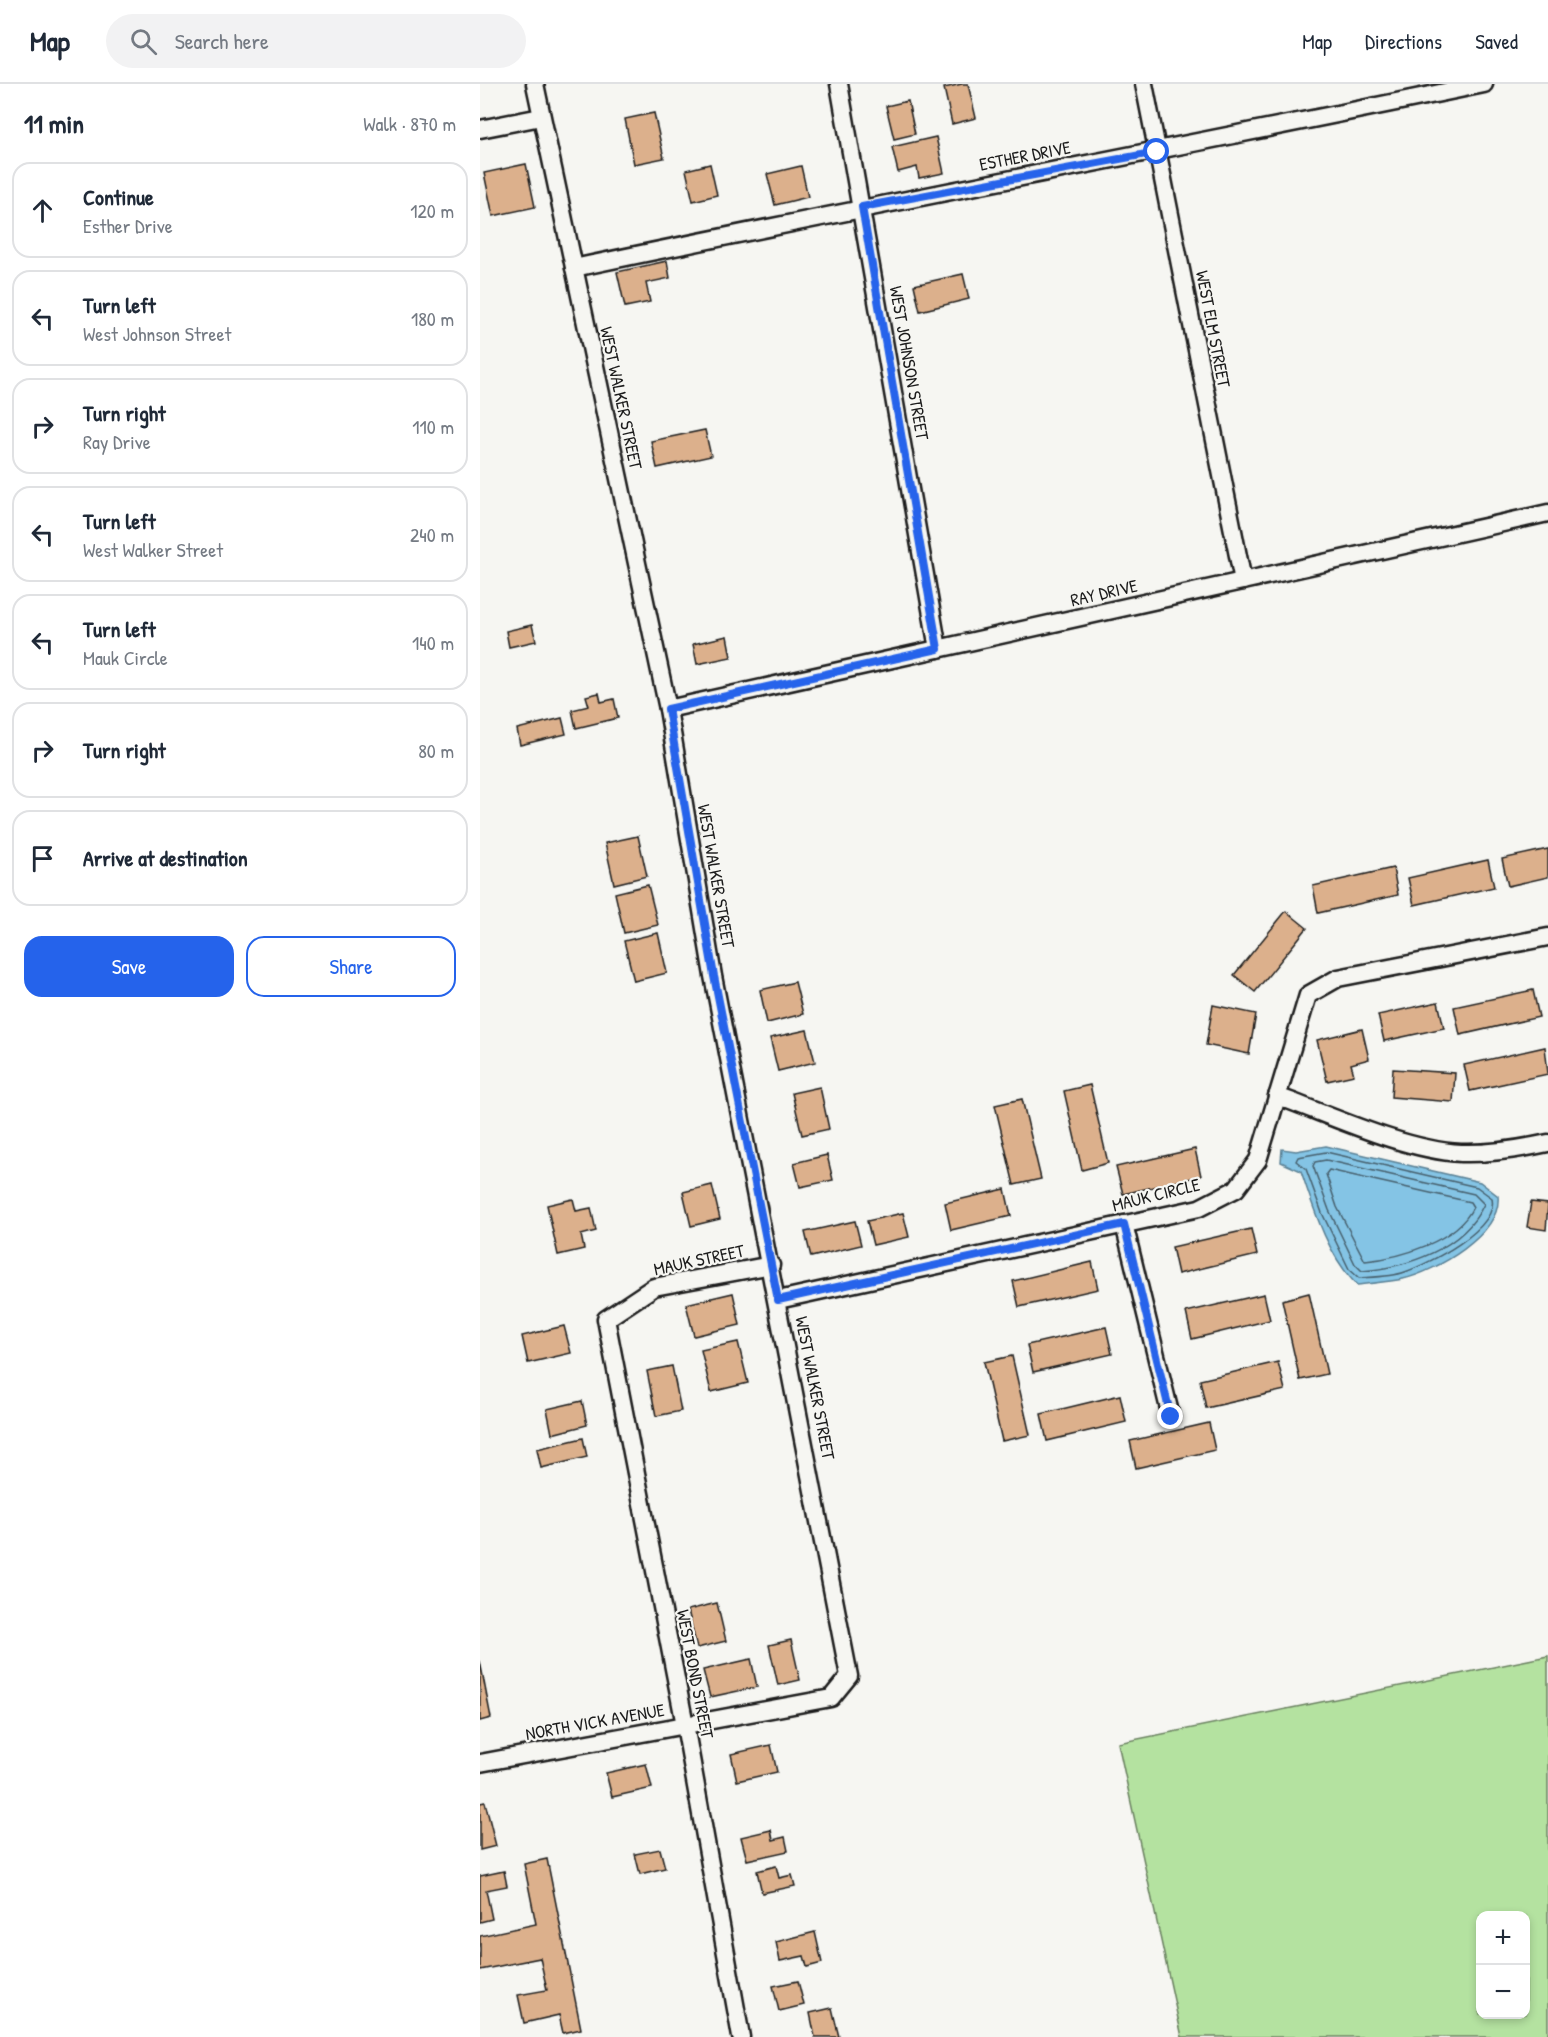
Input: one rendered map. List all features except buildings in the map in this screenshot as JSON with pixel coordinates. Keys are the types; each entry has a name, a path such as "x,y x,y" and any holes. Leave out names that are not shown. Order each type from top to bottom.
{"street":[{"name":"WEST WALKER STREET","path":"536,84 541,117 668,709 714,976 849,1676"},
{"name":"WEST JOHNSON STREET","path":"839,84 938,649"},
{"name":"WEST ELM STREET","path":"1144,84 1244,581"},
{"name":"ESTHER DRIVE","path":"574,268 862,207 1157,152 1484,84"},
{"path":"480,129 541,117"},
{"name":"RAY DRIVE","path":"668,709 1548,513"},
{"name":"MAUK CIRCLE","path":"778,1300 1199,1208 1236,1189 1258,1160 1308,995 1338,978 1548,937"},
{"path":"1277,1096 1410,1144 1461,1153 1519,1149 1548,1143"},
{"path":"1124,1224 1171,1417"},
{"name":"MAUK STREET","path":"606,1319 654,1287 771,1265"},
{"name":"WEST BOND STREET","path":"606,1319 685,1725 741,2037"},
{"name":"NORTH VICK AVENUE","path":"480,1763 831,1698 849,1676"}],"green space":[{"path":"1548,1656 1548,2037 1182,2037 1118,1743"}],"water":[{"path":"1326,1146 1480,1182 1498,1196 1496,1210 1489,1224 1478,1237 1448,1260 1403,1279 1357,1285 1330,1246 1301,1171 1281,1162 1282,1149 1296,1151"}],"route":[{"path":"1157,152 862,207 938,649 668,709 714,976 778,1300 1124,1224 1171,1417"}]}
